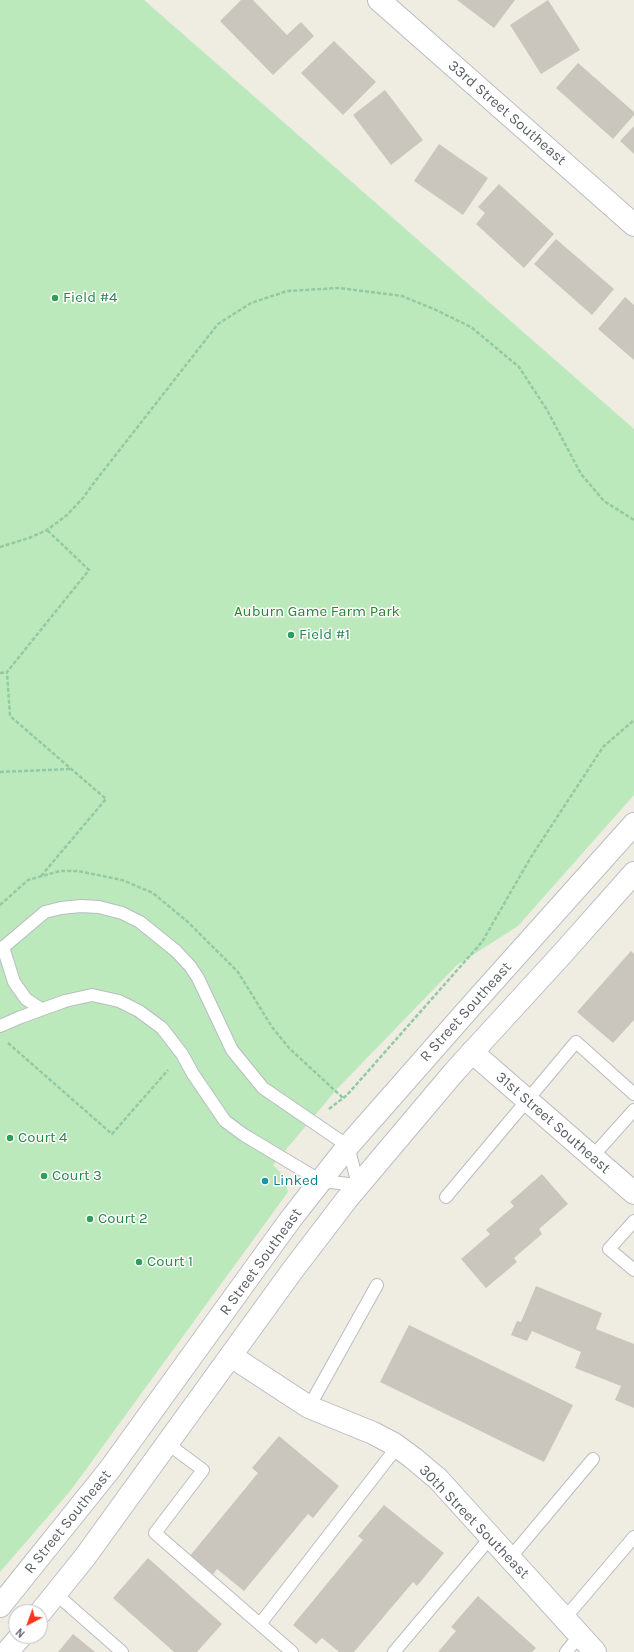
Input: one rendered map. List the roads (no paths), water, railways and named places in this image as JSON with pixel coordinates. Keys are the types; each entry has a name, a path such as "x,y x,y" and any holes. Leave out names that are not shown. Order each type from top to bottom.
{"street":[{"name":"33rd Street Southeast","path":"380,0 634,225"},
{"name":"R Street Southeast","path":"0,1606 110,1469 256,1267 348,1146 472,1004 634,824"},
{"name":"R Street Southeast","path":"48,1604 82,1562 292,1271 358,1185 472,1052 634,873"},
{"name":"31st Street Southeast","path":"472,1052 634,1193"},
{"name":"30th Street Southeast","path":"231,1356 309,1407 373,1433 397,1447 438,1479 595,1652"},
{"path":"7,1652 14,1644"}],"lane":[{"path":"0,1026 41,1009 65,1001 92,995 120,1001 139,1011 162,1028 182,1054 193,1074 225,1121 244,1135 321,1181 358,1185 348,1146 263,1088 232,1050 207,995 190,966 170,946 140,922 122,913 99,908 81,906 61,908 45,912 2,949 14,982 26,999 41,1009"},
{"path":"446,1197 576,1042 634,1094"},
{"path":"592,1157 634,1110"},
{"path":"634,1221 609,1249 634,1270"},
{"path":"309,1407 377,1285"},
{"path":"168,1444 203,1470 155,1533 292,1652"},
{"path":"260,1624 397,1447"},
{"path":"510,1558 594,1459"},
{"path":"394,1652 491,1537"},
{"path":"565,1618 634,1538"},
{"path":"56,1594 122,1652"},
{"path":"566,1652 580,1635"}],"place":[{"name":"Field #4","path":"55,298"},
{"name":"Field #1","path":"291,635"},
{"name":"Court 4","path":"10,1138"},
{"name":"Court 3","path":"44,1176"},
{"name":"Linked","path":"265,1181"},
{"name":"Court 2","path":"90,1219"},
{"name":"Court 1","path":"139,1262"}],"park label":[{"name":"Auburn Game Farm Park","path":"317,612"}]}
